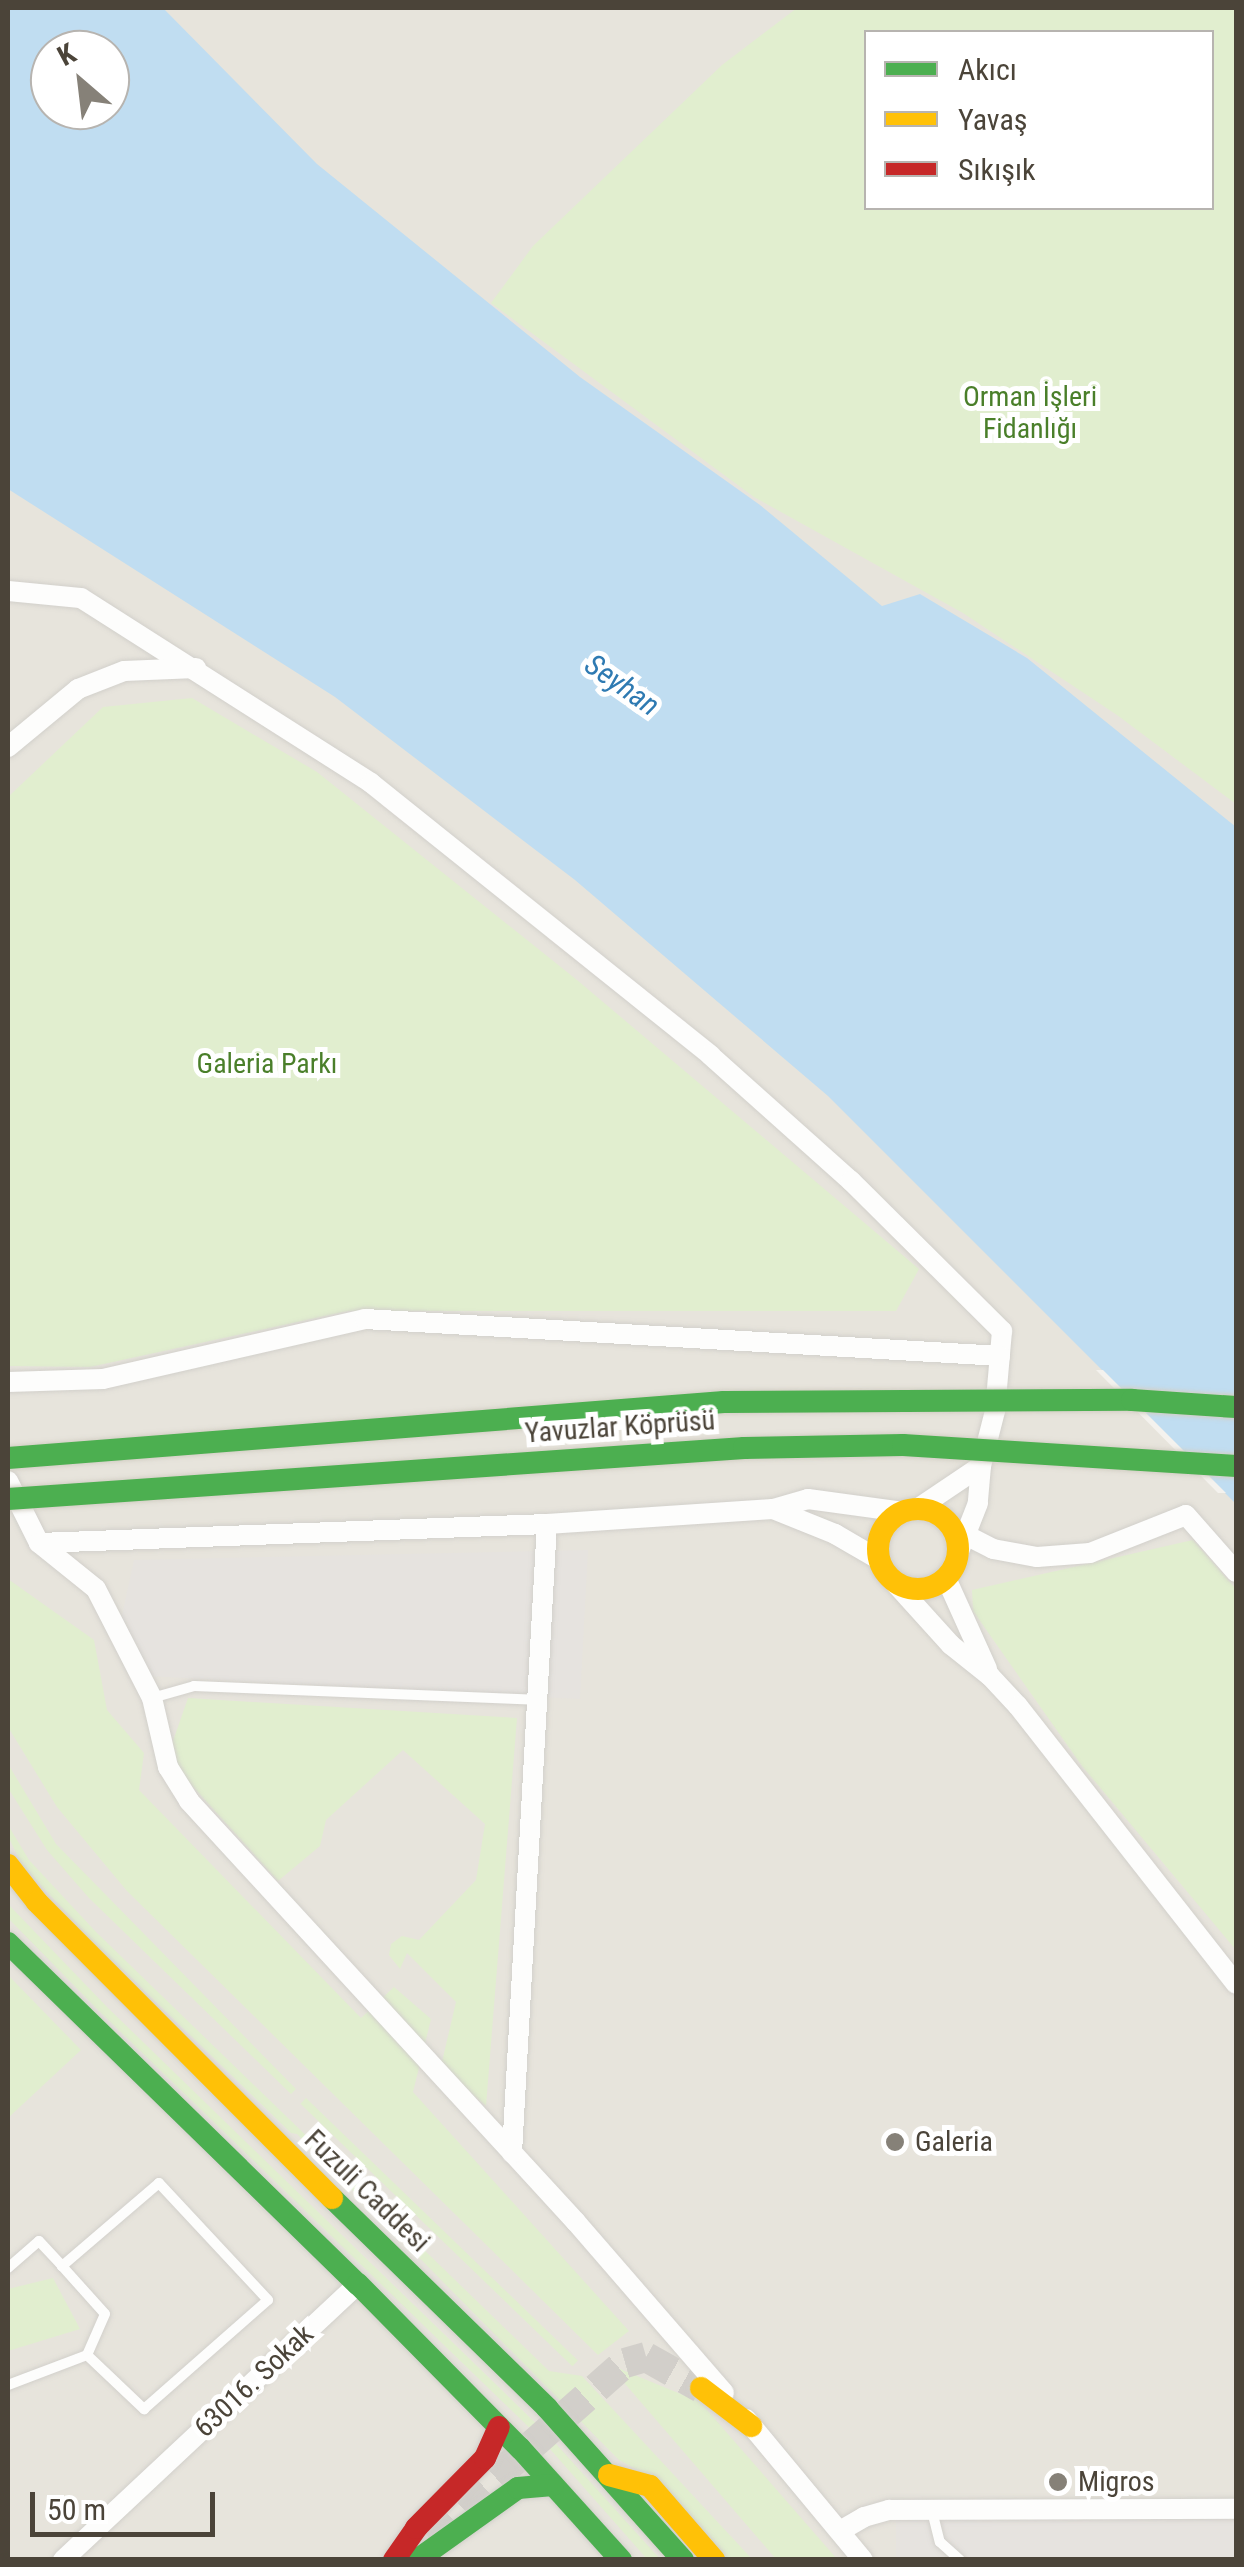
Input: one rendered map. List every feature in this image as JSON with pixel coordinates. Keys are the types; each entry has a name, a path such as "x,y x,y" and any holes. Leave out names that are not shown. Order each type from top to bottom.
{"main road":[{"name":"Yavuzlar Köprüsü","path":"8,1458 724,1402 1132,1400 1236,1407"},
{"name":"Yavuzlar Köprüsü","path":"8,1498 744,1448 902,1445 1236,1466"},
{"path":"8,1449 33,1454"},
{"path":"8,1509 37,1496"},
{"path":"910,1510 943,1517 959,1539 946,1578 922,1590 894,1582 878,1559 882,1531 910,1510"},
{"name":"Fuzuli Caddesi","path":"8,1866 37,1902 252,2120 609,2474 683,2560"},
{"path":"8,1943 358,2284 499,2427 620,2560"},
{"path":"701,2388 751,2426"},
{"path":"394,2560 416,2528 486,2458 499,2427"},
{"path":"609,2474 650,2486 714,2560"},
{"path":"418,2560 518,2488 553,2485"},
{"path":"402,2560 428,2537"}],"street":[{"path":"8,591 80,598 198,668 371,783 710,1054 851,1181 1002,1331 994,1412 981,1466 978,1503 959,1539 1036,1557 1090,1553 1186,1516 1236,1572"},
{"path":"8,747 78,689 124,671 198,668"},
{"path":"8,1382 103,1379 365,1320 1000,1356"},
{"path":"38,1543 547,1524 772,1509 808,1498 910,1510 981,1466"},
{"path":"8,1482 38,1543 96,1589 152,1698 168,1767 189,1801 512,2153 863,2560"},
{"path":"772,1509 834,1534 878,1559"},
{"path":"512,2153 547,1524"},
{"path":"946,1578 990,1676"},
{"path":"894,1582 951,1644 990,1676 1236,1984"},
{"name":"63016. Sokak","path":"63,2560 358,2284"},
{"path":"840,2531 876,2512 1236,2509"}],"lane":[{"path":"152,1698 194,1686 537,1700"},
{"path":"62,2266 159,2183 268,2300 144,2409 87,2355"},
{"path":"8,2268 39,2241 105,2314 87,2355 8,2384"},
{"path":"932,2510 940,2542 960,2560"}],"shaded area":[{"path":"8,8 1236,8 1236,2559 8,2559"},
{"path":"588,1550 580,1699 147,1676 118,1634 134,1560"},
{"path":"896,2514 1236,2514 1236,2559 896,2559"}],"green space":[{"name":"Orman İşleri Fidanlığı","path":"797,8 1236,8 1236,804 1117,715 963,613 754,497 491,303 533,246 722,65"},
{"name":"Galeria Parkı","path":"192,698 317,772 577,980 919,1269 896,1311 348,1311 90,1367 8,1366 8,797 103,707"},
{"path":"1193,1540 1236,1589 1236,1950 1082,1766 973,1611 972,1590"},
{"path":"8,1579 94,1640 107,1710 144,1753 139,1790 361,2018 394,1987 431,2019 413,2092 629,2331 598,2355 127,1891 57,1807 8,1727"},
{"path":"188,1698 517,1718 486,2106 441,2066 456,2002 407,1953 400,1969 389,1955 391,1944 402,1936 419,1940 476,1880 485,1824 403,1750 326,1820 320,1846 278,1881 167,1758"},
{"path":"8,1764 56,1844 296,2089 291,2094 89,1898 47,1850 8,1788"},
{"path":"8,1825 29,1860 96,1932 549,2371 582,2376 752,2559 724,2559 649,2476 619,2460 297,2134 291,2133 89,1937 22,1865 8,1836"},
{"path":"8,1904 108,2008 548,2435 660,2559 647,2559 542,2440 99,2011 8,1918"},
{"path":"8,1975 81,2050 8,2118"},
{"path":"306,2098 578,2361 572,2366 300,2104"},
{"path":"53,2278 80,2329 8,2351 8,2289"},
{"path":"608,2364 700,2402 837,2559 776,2559"}],"water":[{"name":"Seyhan","path":"8,8 163,8 317,164 580,377 760,505 882,606 920,594 1027,658 1236,827 1236,1504 828,1096 575,880 335,697 8,489"}],"pier":[{"path":"1096,1370 1103,1370 1226,1493 1218,1493"}],"tunnel":[{"path":"428,2537 625,2363 646,2357 701,2388"}],"traffic: fast":[{"path":"8,1458 724,1402 1132,1400 1236,1407"},
{"path":"8,1499 744,1448 903,1445 1236,1466"},
{"path":"8,1943 358,2284 520,2448 621,2560"},
{"path":"332,2198 547,2408 683,2560"},
{"path":"417,2560 518,2488 553,2485"}],"traffic: slow":[{"path":"918,1509 933,1512 946,1521 955,1534 958,1549 955,1564 946,1577 933,1586 918,1589 903,1586 890,1577 881,1564 878,1549 881,1534 890,1521 903,1512 918,1509"},
{"path":"8,1865 37,1902 332,2198"},
{"path":"701,2388 751,2426"},
{"path":"609,2475 650,2486 714,2560"}],"traffic: jam":[{"path":"394,2560 416,2528 485,2458 499,2427"}],"place":[{"name":"Galeria","path":"895,2142"},
{"name":"Migros","path":"1058,2482"}]}
